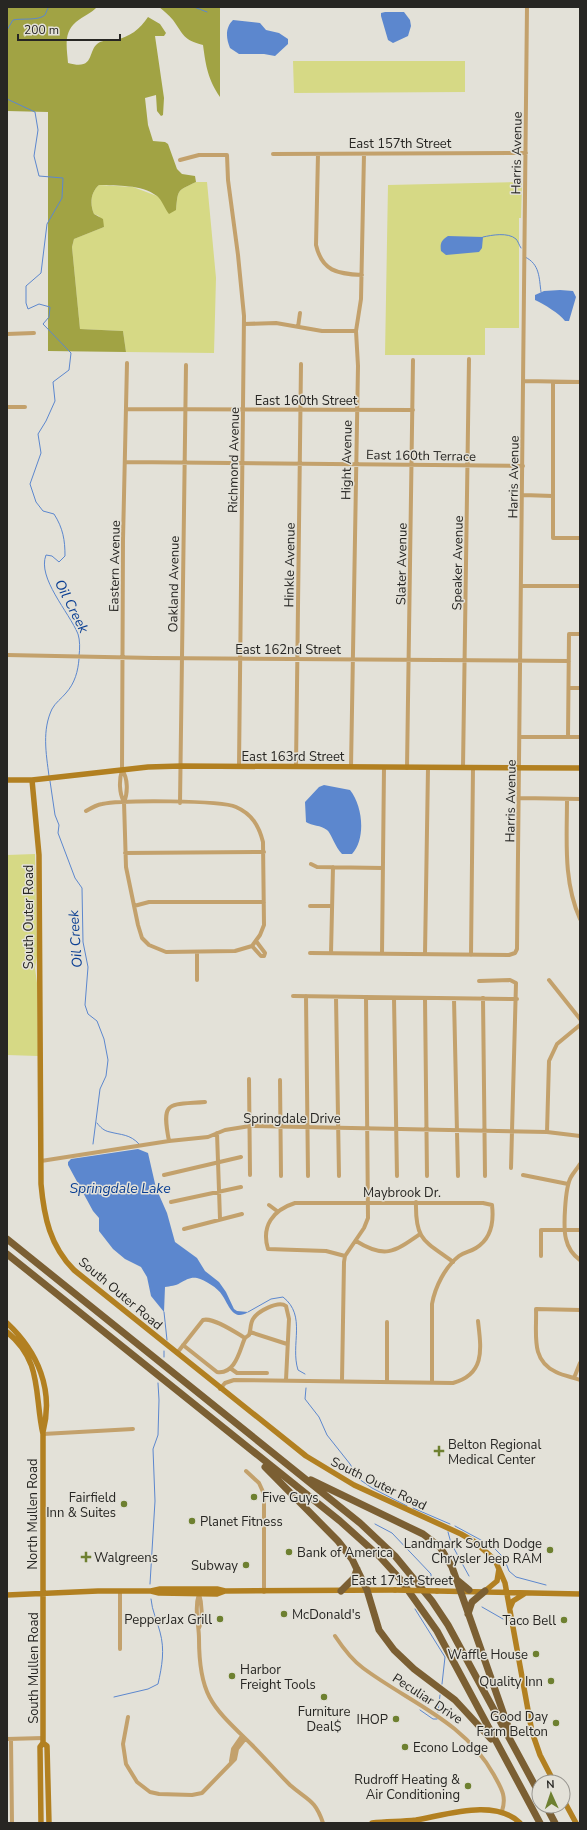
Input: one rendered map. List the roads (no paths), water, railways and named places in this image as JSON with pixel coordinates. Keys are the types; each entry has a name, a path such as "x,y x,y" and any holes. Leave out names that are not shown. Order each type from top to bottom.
{"highway":[{"path":"7,1239 360,1523 395,1556 432,1601 461,1647 531,1778"},
{"path":"7,1254 340,1521 380,1557 400,1579 437,1630 540,1823"},
{"path":"189,1401 275,1476 338,1541 357,1570 366,1590 380,1630 394,1650 414,1669 465,1710 501,1750"},
{"path":"302,1476 373,1512 415,1530 432,1540 446,1556 515,1747"},
{"path":"340,1591 354,1578 357,1570"},
{"path":"455,1578 469,1590"},
{"path":"468,1614 472,1602 486,1590"},
{"path":"550,1814 555,1823"}],"street":[{"name":"Harris Avenue","path":"471,955 509,955 515,953 518,947 522,660 527,7"},
{"name":"East 157th Street","path":"273,154 526,153"},
{"path":"318,154 316,245 318,255 324,264 335,271 346,274 362,275"},
{"name":"Hight Avenue","path":"351,767 357,410 356,331 361,299 364,154"},
{"name":"Richmond Avenue","path":"180,160 199,155 227,155 228,180 238,255 244,324 239,766"},
{"path":"298,327 300,313"},
{"path":"244,324 276,323 322,330 356,331"},
{"path":"7,334 34,333"},
{"name":"Speaker Avenue","path":"463,768 466,660 469,359"},
{"name":"Slater Avenue","path":"407,768 410,659 413,360"},
{"name":"Eastern Avenue","path":"127,363 122,657 122,770 126,775 126,797 124,802 125,853 128,887 142,938 149,945 166,952 197,952"},
{"name":"Hinkle Avenue","path":"296,767 302,364"},
{"name":"Oakland Avenue","path":"180,803 186,365"},
{"path":"524,381 580,382"},
{"path":"553,382 553,538 580,538"},
{"path":"7,407 25,407"},
{"name":"East 160th Street","path":"126,409 413,410"},
{"name":"East 160th Terrace","path":"126,462 523,466"},
{"path":"523,495 553,496"},
{"path":"522,586 580,586"},
{"path":"568,737 569,634 580,634"},
{"name":"East 162nd Street","path":"7,655 240,659 569,661"},
{"path":"569,688 580,688"},
{"path":"521,737 580,737"},
{"name":"East 163rd Street","path":"7,780 32,780 122,770 181,766 580,768"},
{"path":"382,954 384,767"},
{"path":"310,953 471,955 473,767"},
{"path":"425,954 428,768"},
{"name":"South Outer Road","path":"32,780 39,855 41,1184 47,1225 54,1243 71,1267 295,1448 324,1468 372,1494 467,1537 486,1551 499,1567 507,1592 532,1732 540,1755 550,1774"},
{"path":"520,798 580,799"},
{"path":"567,799 567,870 571,892 580,919"},
{"path":"86,811 101,804 124,802 223,803 236,807 246,813 260,830 264,852 264,925 252,946 235,952 197,952 197,980"},
{"path":"125,853 264,852"},
{"path":"311,864 317,867 383,868"},
{"path":"331,953 333,867"},
{"path":"134,906 149,902 264,902"},
{"path":"310,906 332,906"},
{"path":"252,946 261,956 264,956 264,950 256,941"},
{"path":"549,980 580,1019"},
{"path":"480,981 514,981 516,983 517,998 511,1168"},
{"path":"293,996 517,998"},
{"path":"306,996 308,1176"},
{"path":"336,997 339,1176"},
{"path":"342,1382 342,1279 345,1256 366,1224 368,1202 366,997"},
{"path":"394,998 397,1176"},
{"path":"424,998 427,1176"},
{"path":"454,998 458,1176"},
{"path":"483,998 485,1176"},
{"path":"547,1132 549,1061 557,1044 580,1025"},
{"path":"249,1079 250,1175"},
{"path":"280,1080 281,1176"},
{"path":"168,1141 165,1117 170,1108 176,1105 205,1102"},
{"name":"Springdale Drive","path":"41,1161 147,1144 208,1137 217,1133 250,1126 547,1132 580,1136"},
{"path":"217,1133 220,1219"},
{"path":"164,1175 240,1158"},
{"path":"580,1164 571,1177 566,1195 566,1238 568,1246 580,1260"},
{"path":"523,1175 568,1184"},
{"path":"171,1202 241,1187"},
{"path":"416,1202 416,1222 420,1234 433,1248 453,1262 435,1292 432,1382"},
{"name":"Maybrook Dr.","path":"277,1211 283,1207 295,1203 489,1203 492,1205 492,1226 484,1243 458,1256 453,1262"},
{"path":"269,1205 277,1211 268,1228 268,1250 326,1251 345,1256"},
{"path":"184,1229 242,1214"},
{"path":"541,1256 541,1230 580,1230"},
{"path":"356,1241 373,1250 387,1252 420,1234"},
{"path":"183,1345 218,1372 221,1372 230,1368 240,1355 245,1338 250,1335 251,1321 255,1316 278,1304 284,1305 289,1319 286,1380"},
{"path":"580,1310 536,1309 536,1346 541,1361 544,1365 556,1372 580,1380"},
{"path":"177,1354 199,1324 207,1319 245,1338"},
{"path":"220,1388 230,1380 454,1382 471,1374 478,1363 481,1355 478,1321"},
{"path":"387,1322 387,1382"},
{"path":"7,1323 22,1339 41,1371 46,1398 46,1422 43,1434"},
{"path":"7,1332 16,1340 30,1362 35,1374 38,1387 40,1419 43,1434"},
{"path":"250,1332 288,1344"},
{"path":"574,1378 580,1363"},
{"path":"230,1368 237,1373 267,1373"},
{"path":"43,1434 133,1429"},
{"name":"North Mullen Road","path":"43,1434 44,1594"},
{"path":"246,1471 259,1483 264,1494 264,1592"},
{"path":"486,1590 497,1581 499,1567"},
{"name":"East 171st Street","path":"151,1591 160,1589 199,1591"},
{"name":"East 171st Street","path":"7,1595 120,1591 151,1591 166,1593 217,1589 225,1591 264,1592 486,1590 526,1593 580,1594"},
{"path":"120,1591 120,1649"},
{"path":"199,1591 201,1600 201,1624 199,1628 200,1666 207,1692 218,1712 291,1785 316,1806 323,1823"},
{"path":"510,1608 513,1601 518,1596 526,1593"},
{"name":"South Mullen Road","path":"41,1823 40,1747 43,1740 44,1594"},
{"name":"Peculiar Drive","path":"335,1636 362,1667 443,1718 469,1740 486,1762 503,1791 504,1800 502,1811"},
{"path":"128,1717 123,1744 126,1764 137,1782 150,1792 159,1794 198,1794 231,1761 235,1759 237,1750 244,1737"},
{"path":"12,1823 9,1739 43,1740"},
{"name":"South Mullen Road","path":"43,1740 47,1746 49,1823"},
{"path":"372,1823 416,1820 458,1812 486,1810 502,1811 515,1818 520,1823"},
{"path":"571,1814 576,1823"}],"water":[{"path":"404,12 410,20 411,26 408,36 393,43 388,40 381,16 381,13"},
{"path":"233,20 260,23 266,30 279,33 288,39 288,44 275,56 264,54 239,54 230,48 228,41 227,30"},
{"path":"448,236 483,237 482,248 479,252 446,255 441,251 441,246 442,241"},
{"path":"544,291 573,291 576,297 569,321 565,321 552,309 535,300 535,295"},
{"path":"324,785 350,790 358,805 361,831 356,848 352,854 342,854 327,830 306,822 305,802 319,787"},
{"name":"Springdale Lake","path":"138,1149 148,1153 156,1188 167,1213 175,1242 197,1258 205,1271 219,1282 226,1292 234,1309 237,1311 248,1312 243,1315 235,1314 218,1290 204,1281 195,1278 188,1279 177,1285 165,1287 164,1312 151,1296 147,1277 141,1267 125,1259 113,1249 99,1231 99,1218 93,1211 68,1165 68,1162 71,1159"}],"waterway":[{"name":"Oil Creek","path":"7,30 13,20 42,17 45,15 49,7"},
{"path":"194,7 207,12"},
{"name":"Oil Creek","path":"7,99 35,112 38,130 34,156 39,176 63,178 62,198 47,224 41,273 26,286 26,303 28,309 39,304 50,307 49,317 43,324 71,353 69,370 53,382 55,401 38,434 41,453 30,484 36,502 43,511 54,514 60,524 63,534 65,556 59,562 52,556 46,555 44,564 46,574 55,595 78,634 80,645 79,656"},
{"path":"483,237 491,235 509,235 516,239 521,248"},
{"path":"525,257 534,263 536,267 541,292"},
{"name":"Oil Creek","path":"49,776 46,742 49,717 53,707 72,685 77,672 79,659"},
{"name":"Oil Creek","path":"50,781 55,815 59,825 58,833 75,878 82,888 83,942 88,967 85,1005 88,1014 97,1021 104,1039 108,1060 106,1076 100,1089 93,1144"},
{"path":"97,1123 106,1131 125,1135 132,1138 139,1144"},
{"path":"248,1312 271,1299 283,1297 290,1305 294,1313 296,1322 296,1360 298,1370 305,1374"},
{"path":"164,1312 167,1340"},
{"path":"164,1351 164,1357"},
{"path":"150,1584 155,1501 153,1449 158,1435 158,1383"},
{"path":"306,1388 305,1399 319,1417 327,1435 350,1464 359,1479 372,1488 407,1506"},
{"path":"413,1508 450,1524"},
{"path":"375,1524 392,1533 431,1574 431,1576"},
{"path":"455,1526 492,1546 504,1558 509,1571 516,1577 546,1585"},
{"path":"448,1532 451,1543 469,1576"},
{"path":"114,1697 148,1689 158,1684 162,1664 162,1639 153,1612 151,1599"},
{"path":"482,1607 503,1619"},
{"path":"415,1609 445,1657 442,1684"},
{"path":"438,1712 440,1695"},
{"path":"420,1710 433,1719 437,1719"}],"place":[{"name":"Belton Regional Medical Center","path":"439,1451"},
{"name":"Five Guys","path":"254,1497"},
{"name":"Fairfield Inn & Suites","path":"124,1504"},
{"name":"Planet Fitness","path":"192,1521"},
{"name":"Landmark South Dodge Chrysler Jeep RAM","path":"550,1550"},
{"name":"Bank of America","path":"289,1552"},
{"name":"Walgreens","path":"86,1557"},
{"name":"Subway","path":"246,1565"},
{"name":"McDonald's","path":"284,1614"},
{"name":"PepperJax Grill","path":"220,1619"},
{"name":"Taco Bell","path":"564,1620"},
{"name":"Waffle House","path":"536,1654"},
{"name":"Harbor Freight Tools","path":"232,1676"},
{"name":"Quality Inn","path":"551,1681"},
{"name":"Furniture Deal$","path":"324,1697"},
{"name":"IHOP","path":"396,1719"},
{"name":"Good Day Farm Belton","path":"556,1723"},
{"name":"Econo Lodge","path":"405,1747"},
{"name":"Rudroff Heating & Air Conditioning","path":"468,1786"}]}
